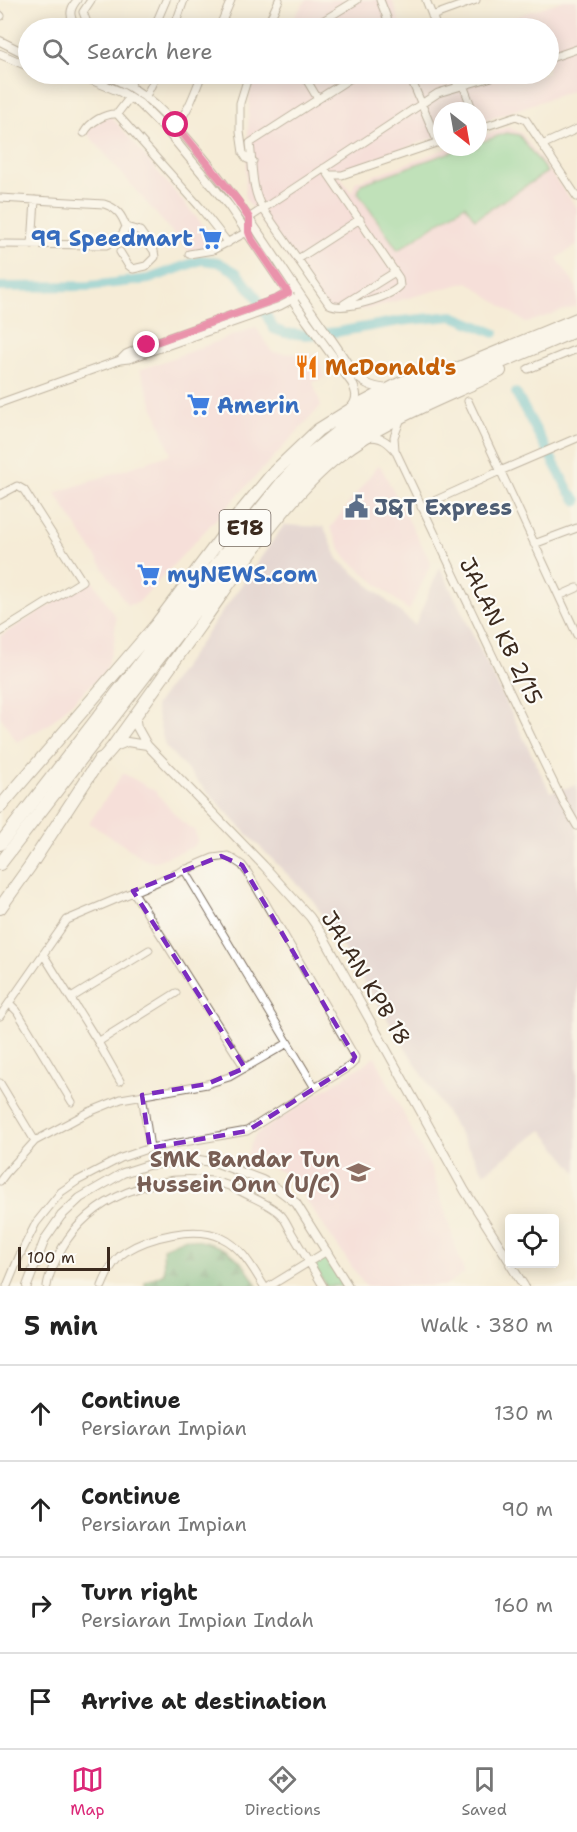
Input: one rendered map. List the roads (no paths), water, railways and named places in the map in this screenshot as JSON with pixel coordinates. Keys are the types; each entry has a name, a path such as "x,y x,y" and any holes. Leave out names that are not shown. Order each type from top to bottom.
{"highway":[{"name":"E18","path":"0,844 195,592 284,480 305,458 350,422 423,383 577,319"},
{"name":"E18","path":"0,864 292,487 333,449 356,432 428,393 577,330"},
{"path":"98,764 112,748 219,597 278,519 319,472 364,438 401,417 509,366 538,346"},
{"path":"0,807 156,625 236,518 274,472 318,430 350,410 415,377 434,371 453,370"},
{"path":"0,908 172,651 177,633"},
{"path":"0,915 30,866"}],"street":[{"path":"71,18 70,9 77,0"},
{"path":"85,18 83,12 91,0"},
{"path":"158,18 166,0"},
{"path":"178,18 184,0"},
{"path":"223,18 231,0"},
{"path":"271,18 279,0"},
{"path":"327,18 357,0"},
{"path":"380,0 387,18"},
{"path":"426,0 432,16 476,0"},
{"path":"0,41 18,50"},
{"path":"559,55 577,49"},
{"path":"0,54 18,62"},
{"path":"104,84 130,97 168,132 229,206 294,294"},
{"path":"146,96 152,84"},
{"path":"176,125 181,120 198,84"},
{"path":"246,84 240,103 240,132 243,153 247,159 253,161"},
{"path":"309,84 318,99"},
{"path":"324,168 399,278 400,286 394,292 372,300 341,306 334,307 329,304 258,201 250,143 341,84"},
{"path":"413,84 433,127"},
{"path":"249,218 438,93 468,84"},
{"path":"130,85 146,96 176,125 217,174 249,218 294,294 352,382 357,393 350,410"},
{"path":"461,86 469,102"},
{"path":"117,114 130,97"},
{"path":"84,133 88,126 109,113 117,114 199,206 228,243"},
{"path":"487,125 516,116 526,120 576,191"},
{"path":"542,145 577,129"},
{"path":"329,175 342,176 433,144"},
{"path":"339,189 352,172"},
{"path":"0,198 104,204 115,207 126,227 122,235 106,245 0,244"},
{"path":"32,245 35,200"},
{"path":"229,206 240,215 249,218"},
{"path":"249,218 249,232 252,240"},
{"path":"298,259 360,219"},
{"path":"120,252 133,269 146,266 155,256 140,231 126,227"},
{"path":"189,254 213,250 247,232"},
{"path":"341,306 395,272"},
{"path":"0,403 120,360 129,359 278,303 294,294"},
{"path":"329,344 358,377 369,385 391,389"},
{"path":"528,369 577,349"},
{"path":"468,401 577,635"},
{"path":"395,450 394,437 401,417"},
{"path":"364,438 377,437 386,440 395,450"},
{"path":"421,507 577,438"},
{"name":"JALAN KB 2/15","path":"395,450 562,800 577,826"},
{"path":"0,495 17,486 24,490 82,580 40,612 0,632"},
{"path":"534,544 577,528"},
{"path":"559,596 577,588"},
{"name":"JALAN KPB 18","path":"135,715 137,727 147,745 310,917 364,1007 465,1191 505,1255"},
{"path":"112,748 127,742 147,745"},
{"path":"0,1016 67,920 184,869 213,858 228,856 242,865 254,883 355,1057 350,1066 247,1131 150,1148 121,1158 77,1181 61,1192 36,1223 7,1286"},
{"path":"184,869 315,1088"},
{"path":"133,891 245,1068"},
{"path":"71,998 149,950"},
{"path":"43,954 120,1081"},
{"path":"98,1042 176,993"},
{"path":"9,1003 17,1011 72,1102"},
{"path":"0,1181 35,1141 89,1112 122,1099 207,1084 228,1077 288,1043"},
{"path":"0,1083 35,1141"},
{"path":"142,1095 150,1148"},
{"path":"27,1286 45,1239 61,1216 80,1198 123,1173 148,1166 199,1160 217,1162 237,1169 275,1187 296,1203 348,1286"},
{"path":"47,1286 52,1266 66,1242 78,1225 94,1211 135,1189 170,1180 214,1182 239,1191 281,1215 323,1286"},
{"path":"102,1286 108,1270 123,1253 149,1241 175,1233 200,1233 221,1237 237,1247 264,1286"},
{"path":"270,1286 327,1251"},
{"name":"JALAN KPB 18","path":"513,1268 524,1286"}],"waterway":[{"path":"0,287 89,286 149,279 201,260 218,262 236,272 255,295 274,329 285,333 306,335 337,332 400,321 453,316 494,333"},
{"path":"516,393 569,491 577,501"}],"place":[{"name":"99 Speedmart","path":"211,238"},
{"name":"McDonald's","path":"307,367"},
{"name":"Amerin","path":"199,405"},
{"name":"J&T Express","path":"356,507"},
{"name":"myNEWS.com","path":"149,574"},
{"name":"SMK Bandar Tun Hussein Onn (U/C)","path":"358,1172"}]}
